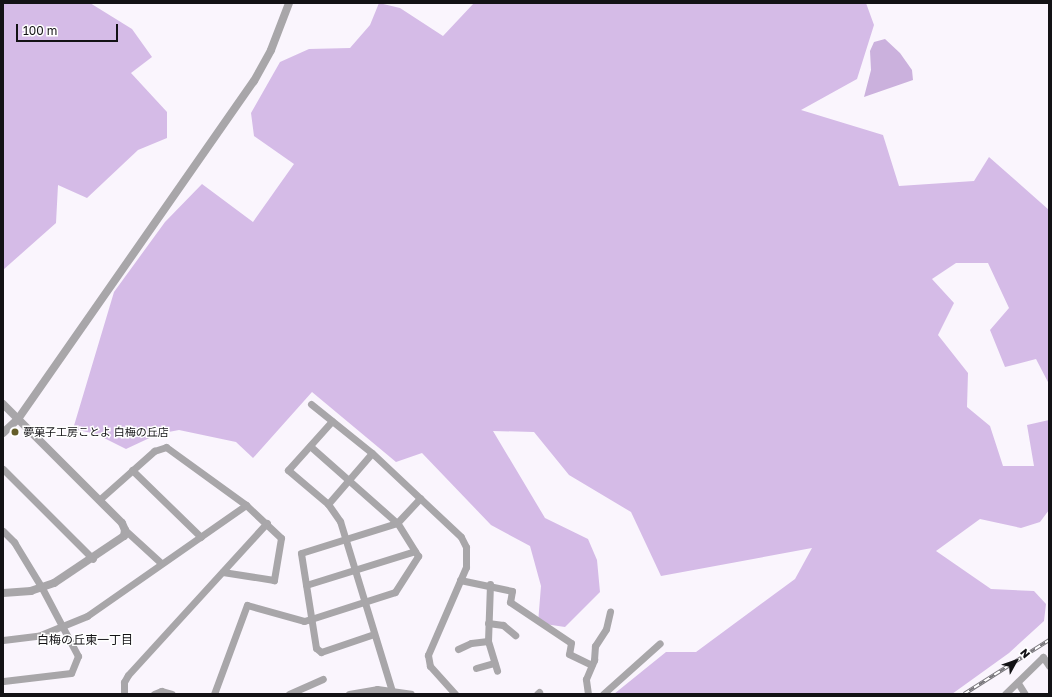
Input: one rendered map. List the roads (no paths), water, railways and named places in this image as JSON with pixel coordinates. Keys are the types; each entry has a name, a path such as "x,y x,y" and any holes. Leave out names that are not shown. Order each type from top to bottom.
{"street":[{"path":"3,434 18,419 254,81 271,50 289,3"},
{"path":"3,404 99,500 125,530 161,563"},
{"path":"311,404 372,453 456,531 466,547 466,567 428,656 430,666 455,694"},
{"path":"332,421 288,470 328,504 340,521 392,691"},
{"path":"214,694 247,605 304,621 311,619 395,592 418,556 397,523 310,446"},
{"path":"99,500 154,451 166,447 246,505 282,538 274,580 223,572"},
{"path":"328,504 372,453"},
{"path":"3,469 93,559"},
{"path":"132,470 201,537"},
{"path":"282,470 290,476 294,475"},
{"path":"374,634 321,652 316,648 301,553 344,537 397,523 420,498"},
{"path":"3,640 38,636 64,627 87,616 246,505"},
{"path":"124,694 124,682 128,676 266,523"},
{"path":"3,530 14,542 42,588 78,656 71,673 3,681"},
{"path":"3,593 42,588 93,559 124,536 125,530"},
{"path":"306,585 415,551"},
{"path":"460,580 490,584 512,591 510,602 571,643 569,654 592,665"},
{"path":"490,584 488,641 497,671"},
{"path":"588,694 586,679 592,665 595,646 606,630 610,611"},
{"path":"488,623 502,625 515,635"},
{"path":"458,649 471,643 488,641"},
{"path":"603,694 660,643"},
{"path":"1005,694 1043,657 1049,666"},
{"path":"476,668 494,663"},
{"path":"289,694 323,679"},
{"path":"1018,683 1025,694"},
{"path":"349,694 377,689 410,694"},
{"path":"154,694 161,691 172,694"}],"railway":[{"path":"964,694 1049,640"}],"place":[{"name":"夢菓子工房ことよ 白梅の丘店","path":"15,432"}],"district":[{"name":"白梅の丘東一丁目","path":"85,640"}]}
